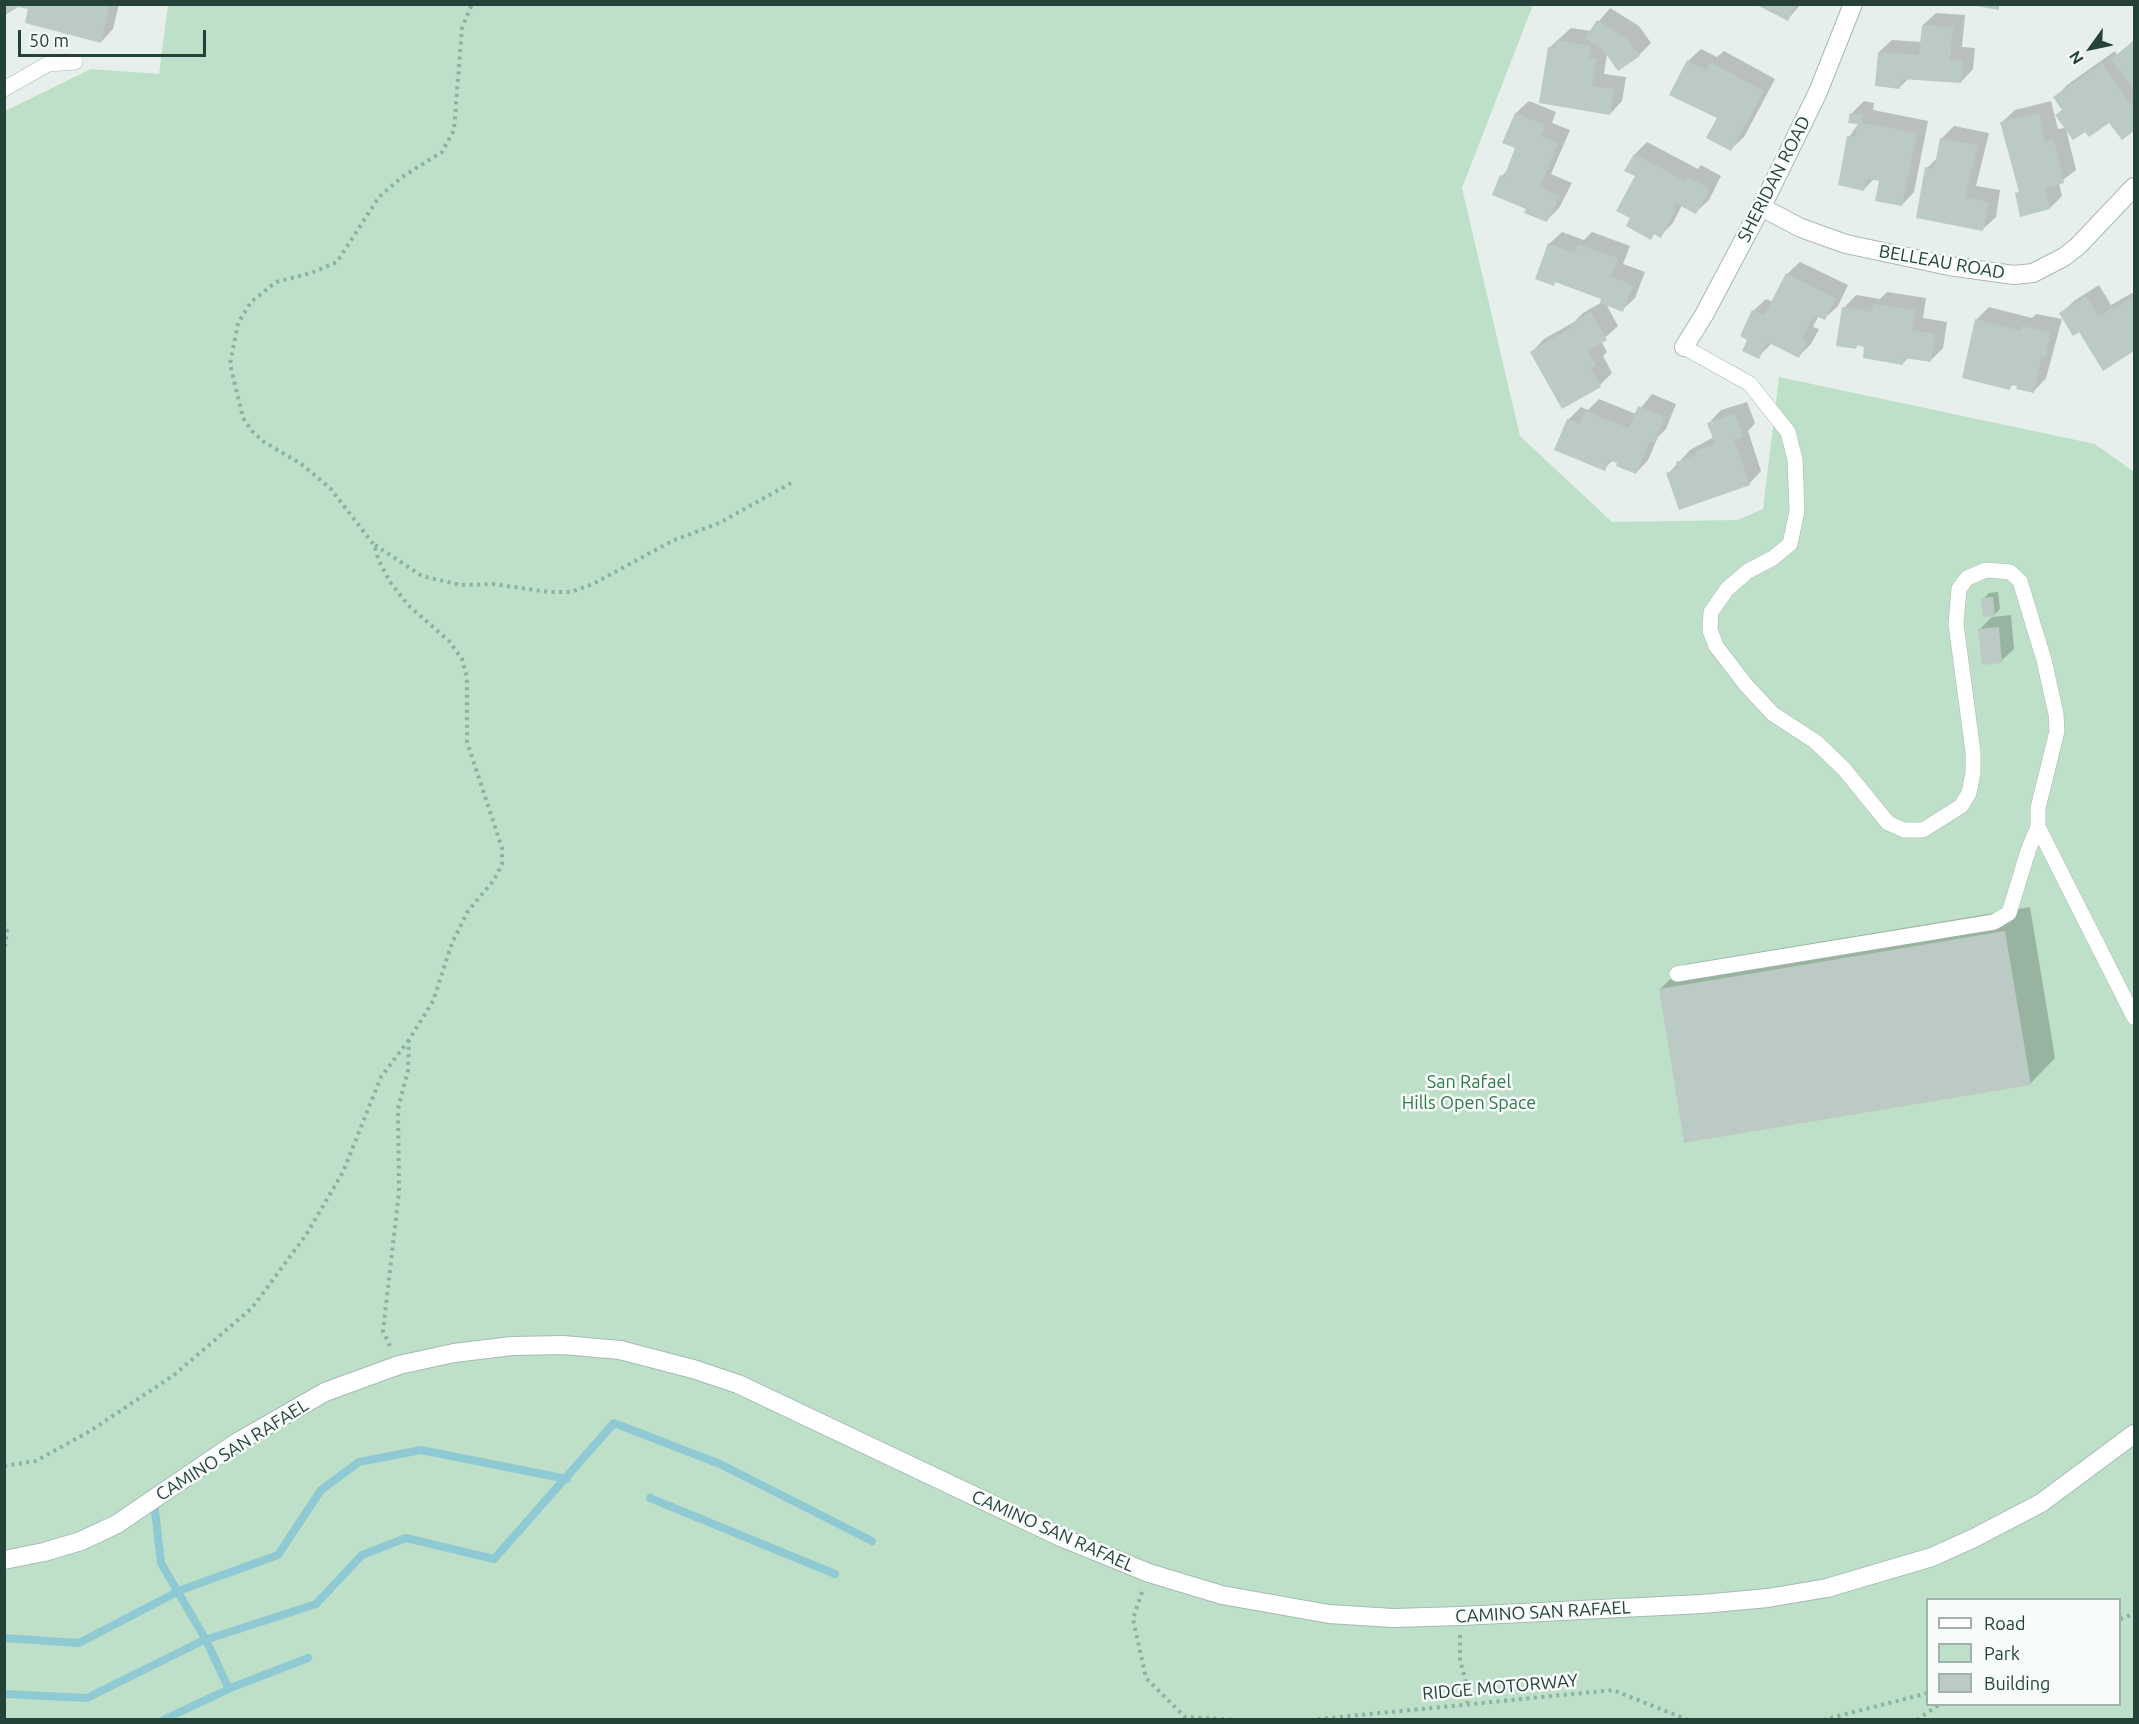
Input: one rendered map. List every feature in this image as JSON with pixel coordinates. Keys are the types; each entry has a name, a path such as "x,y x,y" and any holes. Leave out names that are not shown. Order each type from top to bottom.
{"street":[{"name":"SHERIDAN ROAD","path":"1684,347 1761,207 1818,92 1853,4"},
{"name":"BELLEAU ROAD","path":"1761,207 1801,228 1846,244 1949,266 2014,275 2033,273 2064,257 2086,239 2134,187"},
{"name":"CAMINO SAN RAFAEL","path":"4,1560 44,1552 81,1541 117,1524 292,1409 325,1392 399,1365 454,1353 512,1346 563,1346 620,1350 693,1369 738,1384 1063,1538 1149,1573 1222,1595 1329,1614 1393,1618 1768,1598 1827,1588 1932,1557 2041,1503 2134,1434"}],"lane":[{"path":"4,89 48,64 75,62"},
{"path":"1677,974 1994,922 2009,914 2029,848 2038,827 2038,807 2057,731 2056,714 2032,617 2020,581 2010,572 1977,571 1967,578 1959,589 1956,624 1973,773 1969,793 1961,806 1923,830 1904,830 1888,823 1875,810 1844,769 1816,742 1773,714 1716,646 1710,630 1711,612 1727,589 1748,571 1773,558 1790,544 1797,511 1796,459 1788,432 1750,384 1684,347"},
{"path":"2038,827 2134,1017"}],"path":[{"path":"472,4 462,28 454,130 442,152 402,177 379,197 336,262 311,273 276,282 251,302 238,323 230,364 243,418 264,442 300,463 330,488 374,545 422,576 461,585 493,584 549,592 571,592 593,584 672,542 719,523 793,482"},
{"path":"4,1466 36,1461 90,1431 174,1376 252,1308 306,1235 343,1172 381,1077 409,1040 433,1001 452,942 468,911 494,880 502,864 502,848 467,742 467,676 462,659 449,641 408,605 390,582 374,545"},
{"path":"4,922 7,932 4,953"},
{"path":"399,1365 382,1331 399,1192 398,1109 408,1070 409,1040"},
{"path":"1149,1573 1133,1619 1146,1678 1185,1717 1239,1719"},
{"path":"1461,1616 1460,1660 1469,1693 1467,1703"},
{"name":"RIDGE MOTORWAY","path":"1310,1719 1613,1690 1688,1719"},
{"path":"1823,1719 1926,1693"},
{"path":"1917,1719 1937,1706"}],"green space":[{"name":"San Rafael Hills Open Space","path":"168,5 1533,5 1462,188 1520,436 1612,522 1738,520 1763,509 1779,377 2095,444 2134,472 2134,1719 5,1720 5,111 91,69 159,74"}],"building":[{"path":"4,4 110,4 101,43 25,23 28,9 18,7 4,16"},
{"path":"1755,4 1796,4 1788,21"},
{"path":"1964,4 1999,4 1999,10"},
{"path":"1597,20 1627,39 1640,56 1618,71 1603,50 1585,38"},
{"path":"1922,25 1953,27 1950,59 1963,60 1961,83 1901,79 1900,89 1875,86 1878,52 1919,55"},
{"path":"1557,40 1591,46 1589,58 1597,59 1592,86 1614,89 1610,115 1539,103 1548,47 1555,48"},
{"path":"2134,41 2134,90 2111,59"},
{"path":"1687,60 1706,70 1710,62 1764,91 1731,151 1706,138 1717,118 1669,95"},
{"path":"2102,63 2134,109 2134,131 2122,140 2109,123 2089,137 2085,132 2073,140 2055,115 2062,110 2053,97"},
{"path":"1515,113 1545,125 1541,136 1558,143 1540,187 1560,196 1547,222 1524,213 1526,209 1492,195 1500,175 1504,177 1515,148 1502,143"},
{"path":"1850,113 1863,115 1861,123 1917,133 1902,206 1875,201 1879,181 1867,178 1864,191 1838,185 1847,136 1855,137 1857,124 1848,123"},
{"path":"2039,113 2045,141 2054,139 2064,183 2045,188 2050,209 2020,217 2015,193 2019,192 2000,122"},
{"path":"1940,138 1978,145 1965,198 1989,202 1983,231 1916,218 1925,167 1934,169"},
{"path":"1634,154 1685,181 1688,177 1710,189 1696,214 1675,203 1673,207 1676,208 1661,238 1654,234 1651,240 1626,226 1630,218 1616,211 1635,176 1624,171"},
{"path":"1548,243 1575,253 1578,244 1618,258 1611,277 1633,285 1623,312 1600,303 1601,299 1555,282 1554,286 1535,279"},
{"path":"1786,273 1836,298 1825,320 1814,315 1802,339 1807,342 1799,358 1767,342 1759,359 1742,351 1747,340 1740,336 1752,310 1764,316"},
{"path":"2086,296 2098,316 2134,297 2134,351 2103,371 2079,332 2073,336 2059,313"},
{"path":"1873,304 1915,310 1912,330 1935,334 1931,362 1904,358 1903,365 1863,358 1864,347 1857,345 1856,349 1836,346 1842,307 1872,312"},
{"path":"1591,312 1607,340 1587,351 1596,366 1591,368 1601,387 1562,409 1530,352 1571,328 1569,325"},
{"path":"1975,319 2021,331 2022,326 2050,332 2046,357 2041,357 2034,393 2016,389 2017,386 2011,385 2010,390 1962,378"},
{"path":"1638,406 1665,417 1654,443 1650,441 1636,474 1616,466 1617,463 1609,460 1605,471 1554,450 1567,419 1579,424 1585,411 1629,428"},
{"path":"1735,413 1743,437 1734,440 1750,485 1679,510 1666,473 1678,469 1676,462 1696,455 1695,451 1715,444 1707,423"},
{"path":"1993,597 1995,616 1983,617 1981,598"},
{"path":"1999,627 2002,663 1982,665 1978,629"},
{"path":"2005,931 2031,1085 1684,1143 1659,989"}],"waterway":[{"path":"4,1694 87,1698 202,1641 316,1604 362,1555 406,1538 494,1559 614,1423 720,1464 872,1541"},
{"path":"4,1638 79,1643 181,1590 278,1555 321,1490 359,1462 421,1450 567,1479"},
{"path":"650,1498 835,1574"},
{"path":"154,1502 161,1563 206,1640 229,1689"},
{"path":"163,1720 233,1687 308,1658"}]}
